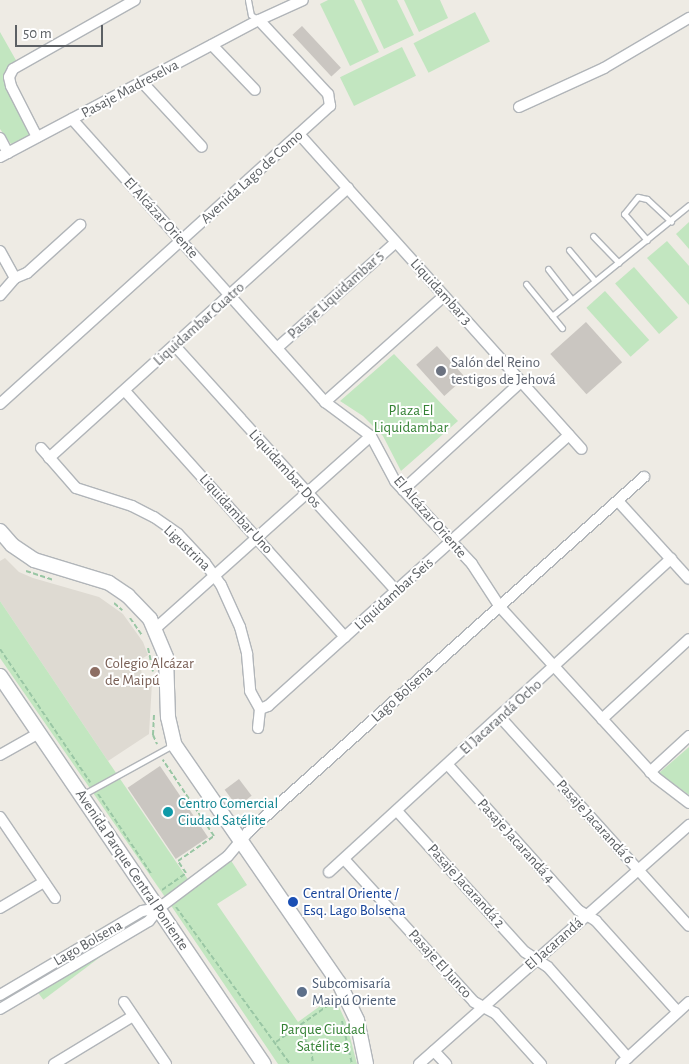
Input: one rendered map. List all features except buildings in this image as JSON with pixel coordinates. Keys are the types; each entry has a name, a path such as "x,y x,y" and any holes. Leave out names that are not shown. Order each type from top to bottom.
{"street":[{"path":"37,138 11,86 9,77 13,69 135,0"},
{"name":"Pasaje Madreselva","path":"4,155 259,20 303,0"},
{"path":"519,107 604,68 689,18"},
{"name":"Avenida Lago de Como","path":"0,404 330,106 330,97 259,20"},
{"path":"212,45 254,90"},
{"path":"142,82 202,147"},
{"name":"El Alcázar Oriente","path":"72,119 325,402 371,436 403,490 478,572 500,607 650,772 689,803"},
{"name":"Liquidambar 3","path":"299,134 582,449"},
{"path":"0,138 4,155"},
{"name":"Liquidambar Cuatro","path":"49,458 126,391 348,188"},
{"path":"0,294 15,278 27,273 80,225"},
{"name":"Pasaje Liquidambar 5","path":"276,348 396,242"},
{"path":"0,252 15,278"},
{"path":"325,402 444,296"},
{"name":"Liquidambar Dos","path":"175,346 396,591"},
{"path":"403,490 521,382"},
{"name":"Liquidambar Uno","path":"126,391 345,637"},
{"name":"Liquidambar Seis","path":"260,708 268,706 569,435"},
{"path":"156,628 216,577 371,436"},
{"name":"Ligustrina","path":"41,448 76,488 132,506 166,525 191,546 216,577 240,627 247,654 250,691 260,708"},
{"name":"Lago Bolsena","path":"0,1009 149,921 165,904 228,856 240,841 644,477"},
{"path":"618,501 689,579"},
{"path":"0,531 12,545 34,560 97,577 119,589 136,603 156,628 166,657 168,717 174,744 345,995 357,1020 366,1064"},
{"name":"El Jacarandá Ocho","path":"329,872 501,718 671,559"},
{"path":"602,719 689,639"},
{"name":"Avenida Parque Central Poniente","path":"0,676 39,732 88,792 165,904 264,1064"},
{"path":"258,728 260,708"},
{"name":"Pasaje Jacarandá 6","path":"501,718 689,926"},
{"path":"0,755 39,732"},
{"path":"650,772 689,736"},
{"name":"Pasaje Jacarandá 4","path":"448,765 578,910 596,921 678,1012"},
{"name":"Pasaje Jacarandá 2","path":"397,811 525,952 548,967 624,1061"},
{"path":"0,817 55,898"},
{"name":"El Jacarandá","path":"419,1064 689,825"},
{"name":"Pasaje El Junco","path":"344,859 474,1002 495,1013 541,1064"},
{"path":"0,908 44,882"},
{"name":"Lago Bolsena","path":"0,995 142,911 165,904"},
{"path":"18,984 25,995"},
{"path":"124,1002 166,1064"},
{"path":"624,1061 689,1002"},
{"path":"54,1064 133,1016"},
{"path":"434,1051 446,1064"}],"lane":[{"path":"248,0 251,15 259,20"},
{"path":"647,240 624,214 638,197 647,199 671,221"},
{"path":"552,316 689,205"},
{"path":"593,236 618,263"},
{"path":"569,250 595,281"},
{"path":"548,269 572,300"},
{"path":"526,284 562,328"},
{"path":"88,792 174,744"}],"path":[{"path":"23,569 58,581"},
{"path":"108,599 130,618 144,640"},
{"path":"147,645 153,672"},
{"path":"0,649 88,792 162,890 165,904 276,1042 290,1064"},
{"path":"154,707 153,735 160,752 214,836 178,862 186,873 162,890"},
{"path":"276,1042 334,1001 337,1008"},
{"path":"340,1014 352,1064"},
{"path":"297,1027 311,1049 313,1064"}],"shaded area":[{"name":"Colegio Alcázar de Maipú","path":"5,558 19,572 33,578 99,597 123,614 143,642 148,655 140,660 143,684 152,683 149,734 108,761 0,601 0,561"}],"green space":[{"path":"328,0 354,0 379,52 350,66 320,4"},
{"path":"361,0 397,0 414,35 384,49"},
{"path":"404,0 440,0 448,18 419,32"},
{"path":"475,12 490,41 429,73 414,43"},
{"path":"0,32 17,62 6,80 13,101 31,135 11,144 0,129"},
{"path":"402,47 416,76 354,106 340,77"},
{"path":"689,222 689,249 676,234"},
{"path":"667,241 689,266 689,305 647,258"},
{"path":"634,267 678,318 659,334 615,283"},
{"path":"605,291 649,340 631,357 586,308"},
{"name":"Plaza El Liquidambar","path":"394,354 458,421 401,471 383,436 363,416 340,401"},
{"path":"0,601 189,881 165,897 0,658"},
{"path":"689,747 689,795 659,773"},
{"name":"Parque Ciudad Satélite 3","path":"230,859 247,885 217,904 298,1022 334,996 346,1022 357,1064 278,1064 170,904"},
{"path":"142,913 148,921 43,1000 37,992"}],"place":[{"name":"Salón del Reino testigos de Jehová","path":"441,371"},
{"name":"Colegio Alcázar de Maipú","path":"95,672"},
{"name":"Centro Comercial Ciudad Satélite","path":"168,812"},
{"name":"Central Oriente / Esq. Lago Bolsena","path":"293,902"},
{"name":"Subcomisaría Maipú Oriente","path":"302,992"}]}
